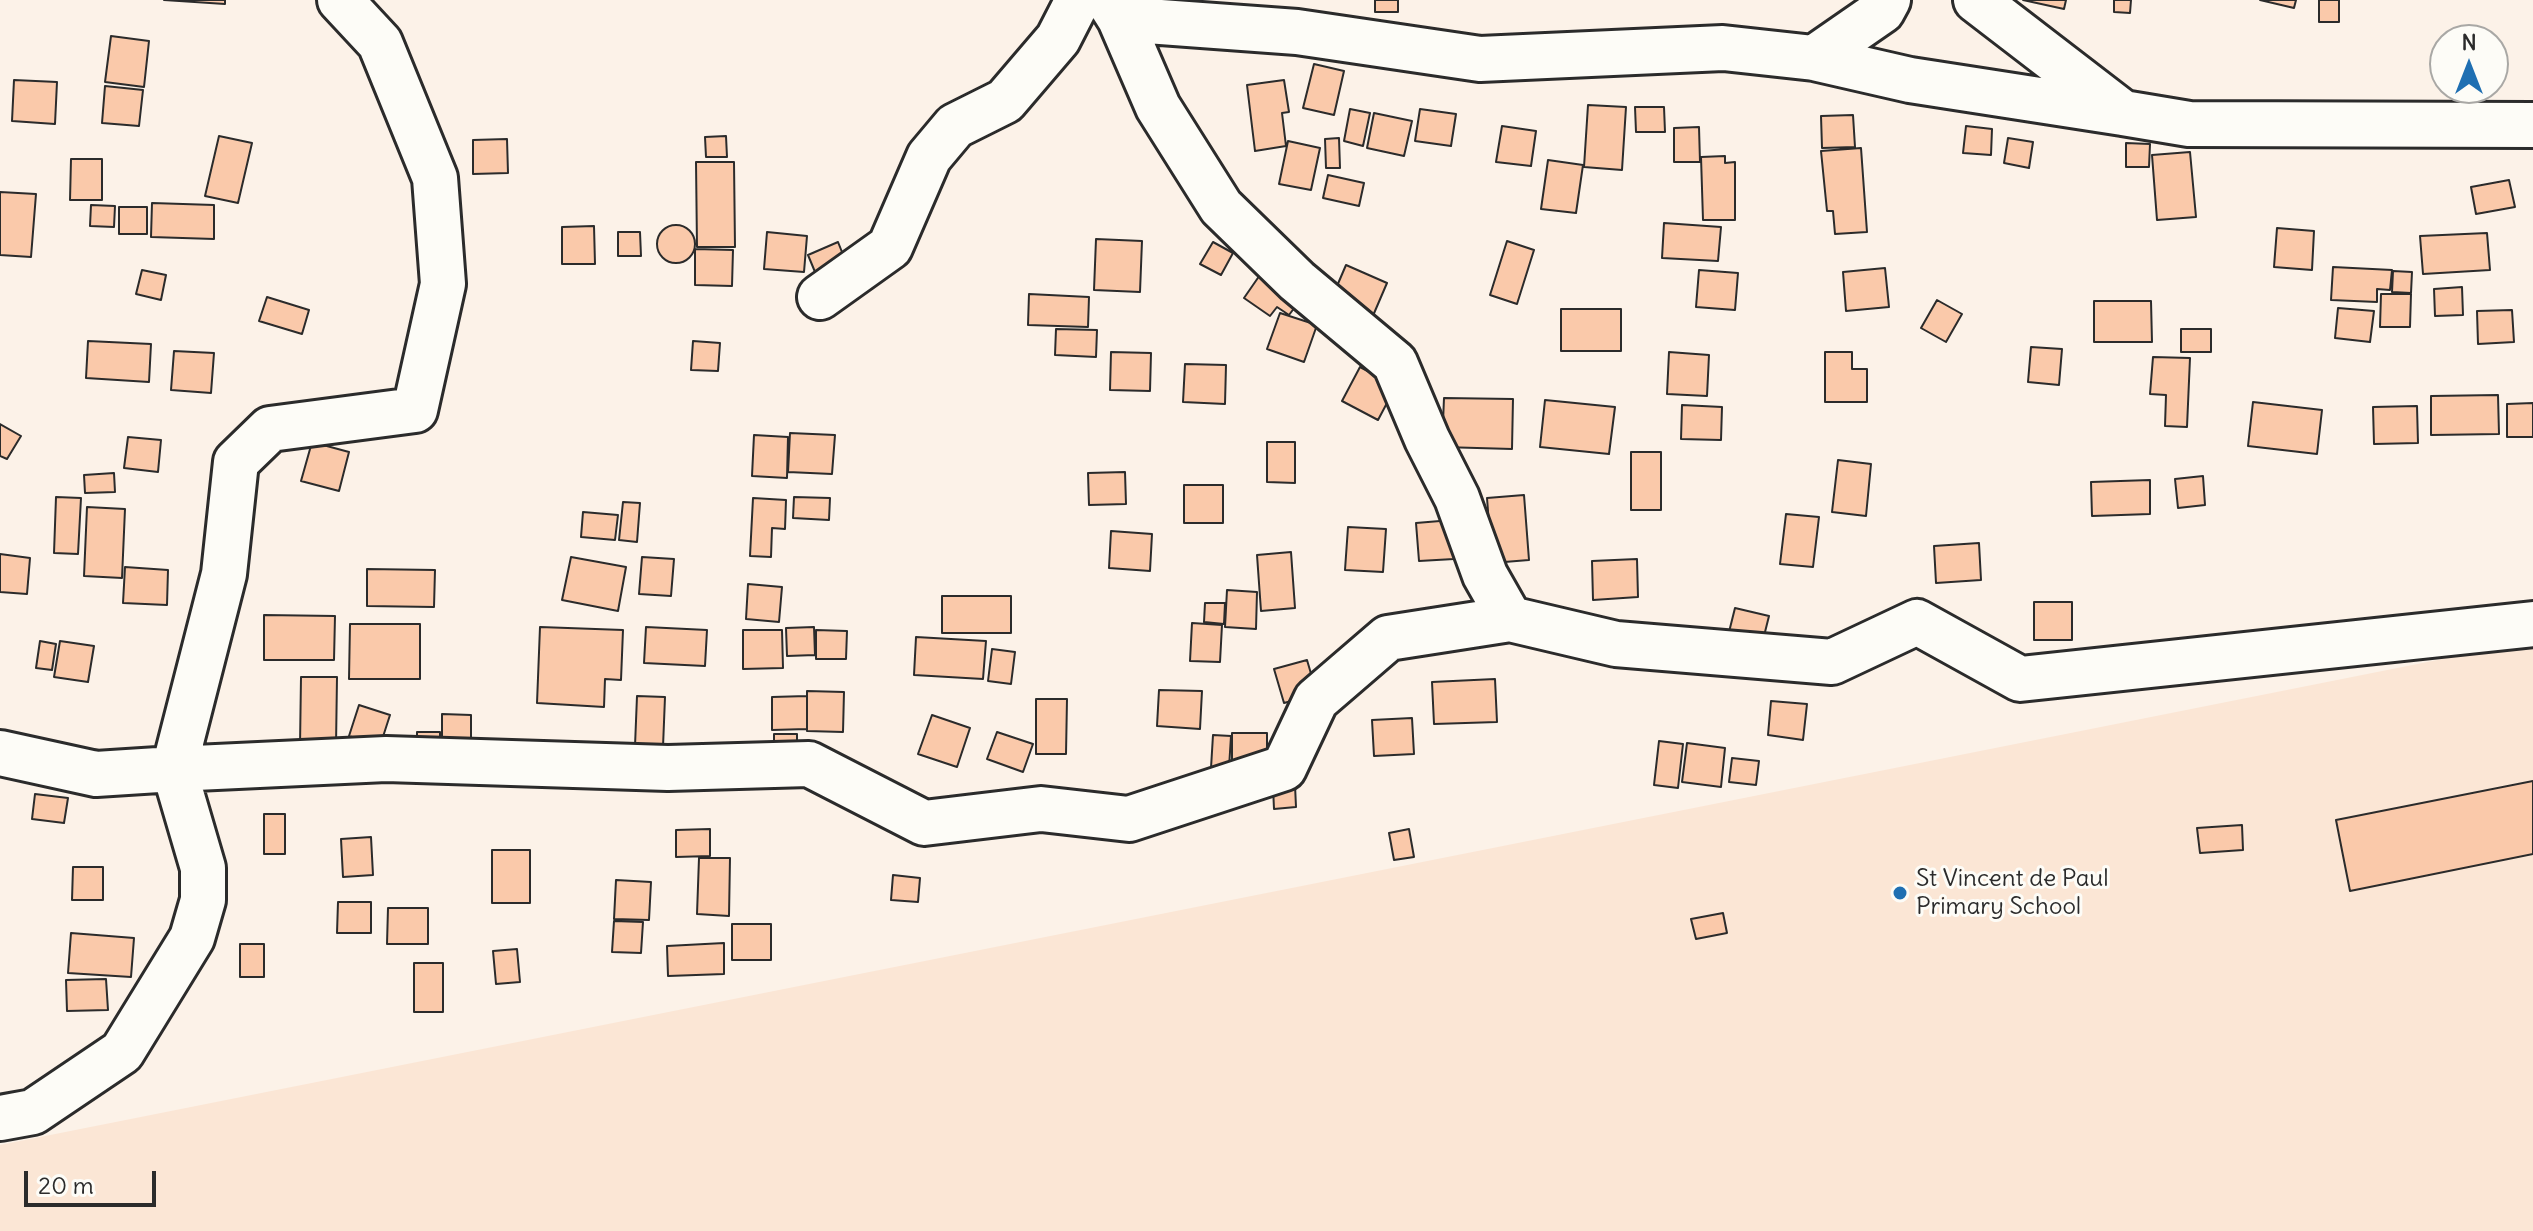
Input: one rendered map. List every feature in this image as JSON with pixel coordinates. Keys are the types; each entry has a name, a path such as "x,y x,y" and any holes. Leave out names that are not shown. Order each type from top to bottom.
{"street":[{"path":"0,1118 33,1112 122,1052 192,938 203,900 203,868 174,769 224,574 236,462 270,429 415,410 443,284 435,178 380,43 340,0"},
{"path":"820,297 890,247 929,157 955,126 1005,101 1058,39 1078,0"},
{"path":"1814,58 1882,11 1888,0"},
{"path":"1976,0 2123,113"},
{"path":"1114,10 1158,107 1221,207 1297,281 1395,363 1427,439 1457,498 1485,575 1510,619"},
{"path":"1114,10 1297,32 1480,59 1723,48 1814,58 1910,80 2189,124 2533,125"},
{"path":"0,753 96,774 386,759 668,768 809,764 924,823 1041,809 1129,819 1284,768 1316,700 1388,638 1510,619 1616,644 1832,662 1917,622 2020,679 2533,624"}],"shaded area":[{"name":"St Vincent de Paul Primary School","path":"2533,641 2533,1231 0,1231 0,1145"}],"building":[{"path":"164,0 225,0 225,4"},
{"path":"1375,0 1398,0 1398,12 1375,12"},
{"path":"2023,0 2066,0 2064,9"},
{"path":"2114,0 2131,0 2130,13 2114,12"},
{"path":"2260,0 2296,0 2294,8"},
{"path":"2319,0 2339,0 2339,22 2319,22"},
{"path":"111,36 149,41 144,87 105,82"},
{"path":"1314,64 1344,71 1334,115 1303,108"},
{"path":"14,80 57,82 55,124 12,121"},
{"path":"1284,80 1289,112 1282,113 1286,146 1255,151 1247,85"},
{"path":"105,86 143,90 139,126 102,123"},
{"path":"1588,105 1626,107 1622,170 1584,167"},
{"path":"1635,107 1664,107 1665,132 1636,132"},
{"path":"1350,109 1370,113 1363,146 1344,141"},
{"path":"1420,109 1456,114 1451,146 1415,141"},
{"path":"1374,113 1412,121 1404,156 1367,148"},
{"path":"1853,115 1855,147 1822,148 1821,116"},
{"path":"1502,126 1536,131 1531,166 1496,162"},
{"path":"1966,126 1992,129 1991,155 1963,153"},
{"path":"1699,127 1700,162 1674,162 1674,128"},
{"path":"219,136 252,143 238,203 205,196"},
{"path":"726,136 727,157 706,157 705,137"},
{"path":"1339,138 1340,168 1326,168 1325,139"},
{"path":"2008,138 2033,142 2029,168 2004,163"},
{"path":"507,139 508,173 473,174 473,140"},
{"path":"1288,141 1320,148 1311,190 1279,184"},
{"path":"2126,143 2150,144 2149,167 2126,167"},
{"path":"1861,148 1867,232 1835,234 1833,211 1827,211 1821,151"},
{"path":"2190,152 2196,217 2157,220 2152,155"},
{"path":"1725,156 1725,163 1735,162 1735,220 1703,220 1701,157"},
{"path":"71,159 102,159 102,200 70,200"},
{"path":"1548,160 1583,165 1576,213 1541,209"},
{"path":"696,162 734,162 735,247 697,247"},
{"path":"1328,175 1364,183 1359,206 1323,198"},
{"path":"2509,180 2515,207 2476,214 2471,187"},
{"path":"0,192 36,194 31,257 0,255"},
{"path":"152,203 214,205 214,239 151,237"},
{"path":"91,205 115,206 114,227 90,226"},
{"path":"119,207 147,207 147,234 119,234"},
{"path":"1664,223 1721,227 1718,261 1662,258"},
{"path":"676,225 690,230 695,244 690,258 676,263 662,258 657,244 662,230"},
{"path":"594,226 595,264 562,264 562,227"},
{"path":"2277,228 2314,231 2312,270 2274,267"},
{"path":"618,232 640,232 641,256 618,256"},
{"path":"767,232 807,236 804,272 764,269"},
{"path":"2487,233 2490,270 2423,274 2420,236"},
{"path":"1096,239 1142,241 1140,292 1094,290"},
{"path":"1507,241 1534,250 1517,304 1490,295"},
{"path":"838,242 850,272 820,284 808,255"},
{"path":"1213,242 1233,253 1221,275 1200,264"},
{"path":"695,249 733,250 732,286 695,285"},
{"path":"1346,265 1387,283 1372,318 1331,300"},
{"path":"2333,267 2392,270 2390,290 2377,289 2377,302 2331,300"},
{"path":"1885,268 1889,307 1846,311 1843,272"},
{"path":"142,270 166,275 161,300 136,294"},
{"path":"1699,270 1738,273 1735,310 1696,307"},
{"path":"2393,271 2412,272 2411,293 2392,292"},
{"path":"1262,272 1301,299 1289,315 1277,307 1270,316 1244,298"},
{"path":"2462,287 2463,315 2435,316 2434,289"},
{"path":"1029,294 1089,297 1088,327 1028,325"},
{"path":"2381,294 2411,294 2410,327 2380,327"},
{"path":"267,297 309,310 302,334 259,321"},
{"path":"1937,300 1962,314 1946,342 1921,328"},
{"path":"2094,301 2151,301 2152,342 2094,342"},
{"path":"2338,308 2374,311 2370,342 2335,338"},
{"path":"1561,309 1621,309 1621,351 1561,351"},
{"path":"2512,310 2514,342 2478,344 2477,311"},
{"path":"1280,313 1317,325 1304,362 1267,349"},
{"path":"1056,329 1097,330 1096,357 1055,355"},
{"path":"2181,329 2211,329 2211,352 2181,352"},
{"path":"88,341 151,344 149,382 86,378"},
{"path":"693,341 720,343 718,371 691,370"},
{"path":"2031,347 2062,349 2059,385 2028,382"},
{"path":"174,351 214,353 211,393 171,390"},
{"path":"1111,352 1151,353 1150,391 1110,390"},
{"path":"1669,352 1709,355 1707,396 1667,394"},
{"path":"1825,352 1852,352 1852,369 1867,369 1867,402 1825,402"},
{"path":"2153,357 2190,358 2187,427 2165,426 2166,395 2150,394"},
{"path":"1185,364 1226,365 1225,404 1183,402"},
{"path":"1360,367 1396,386 1378,420 1342,401"},
{"path":"2498,395 2499,434 2431,435 2431,396"},
{"path":"1444,398 1513,399 1512,449 1442,447"},
{"path":"1545,400 1615,407 1609,454 1540,447"},
{"path":"2253,402 2322,410 2317,454 2248,446"},
{"path":"2533,403 2533,437 2507,437 2507,404"},
{"path":"1682,405 1722,407 1721,440 1681,439"},
{"path":"2417,406 2418,443 2374,444 2373,407"},
{"path":"0,424 21,436 7,459 0,456"},
{"path":"790,433 835,435 832,474 788,472"},
{"path":"754,435 788,437 787,478 752,476"},
{"path":"128,437 161,440 158,472 124,468"},
{"path":"312,442 349,452 339,491 301,481"},
{"path":"1267,442 1295,442 1295,483 1267,482"},
{"path":"1631,452 1661,452 1661,510 1631,510"},
{"path":"1838,460 1871,464 1866,516 1832,512"},
{"path":"1125,472 1126,504 1089,505 1088,473"},
{"path":"114,473 115,492 85,493 84,475"},
{"path":"2203,476 2205,505 2178,508 2175,479"},
{"path":"2150,480 2150,514 2092,516 2091,482"},
{"path":"1184,485 1223,485 1223,523 1184,523"},
{"path":"1524,495 1529,560 1492,563 1487,498"},
{"path":"56,497 81,498 78,554 54,553"},
{"path":"794,497 830,498 829,520 793,518"},
{"path":"753,498 786,500 785,529 772,528 771,557 750,556"},
{"path":"623,502 640,503 637,542 619,540"},
{"path":"87,507 125,509 122,578 84,576"},
{"path":"583,512 618,515 615,540 581,537"},
{"path":"1786,514 1819,517 1813,567 1780,564"},
{"path":"1452,520 1454,559 1419,561 1416,523"},
{"path":"1348,527 1386,529 1383,572 1345,570"},
{"path":"1111,531 1152,534 1150,571 1109,568"},
{"path":"1979,543 1981,580 1936,583 1934,546"},
{"path":"1291,552 1295,608 1261,611 1257,555"},
{"path":"0,554 30,558 27,594 0,592"},
{"path":"571,557 626,567 618,611 562,600"},
{"path":"642,557 674,559 671,596 639,594"},
{"path":"1637,559 1638,597 1593,600 1592,561"},
{"path":"125,567 168,570 167,605 123,603"},
{"path":"367,569 435,570 434,607 367,606"},
{"path":"748,584 782,587 779,622 746,619"},
{"path":"1227,590 1257,592 1256,629 1225,627"},
{"path":"942,596 1011,596 1011,633 942,633"},
{"path":"2034,602 2072,602 2072,640 2034,640"},
{"path":"1205,603 1225,603 1224,624 1204,622"},
{"path":"1735,608 1769,616 1763,640 1729,632"},
{"path":"264,615 335,616 334,660 264,660"},
{"path":"1192,623 1222,625 1220,662 1190,661"},
{"path":"350,624 420,624 420,679 349,679"},
{"path":"540,627 623,630 621,680 605,679 604,707 537,703"},
{"path":"646,627 707,630 705,666 644,663"},
{"path":"814,627 815,655 787,656 786,628"},
{"path":"743,630 782,630 783,668 743,669"},
{"path":"816,630 847,631 846,659 816,659"},
{"path":"916,637 986,641 983,679 914,675"},
{"path":"40,641 56,644 52,670 36,668"},
{"path":"60,641 94,646 88,682 54,677"},
{"path":"992,649 1015,652 1011,684 988,681"},
{"path":"1307,660 1317,694 1284,703 1274,669"},
{"path":"301,677 337,677 336,746 300,746"},
{"path":"1495,679 1497,722 1434,724 1432,682"},
{"path":"1159,690 1202,691 1200,729 1157,726"},
{"path":"807,691 844,692 843,732 807,731"},
{"path":"637,696 665,697 663,747 635,746"},
{"path":"807,696 807,729 772,730 772,697"},
{"path":"1036,699 1067,699 1066,754 1036,754"},
{"path":"1771,701 1807,704 1803,740 1768,735"},
{"path":"359,705 390,715 380,746 349,736"},
{"path":"442,714 471,715 471,744 442,744"},
{"path":"932,715 970,728 957,767 918,754"},
{"path":"1412,718 1414,754 1374,756 1372,720"},
{"path":"417,732 440,732 440,748 417,748"},
{"path":"997,732 1033,744 1023,772 987,759"},
{"path":"1232,733 1267,733 1267,771 1232,771"},
{"path":"774,734 797,734 797,754 774,754"},
{"path":"1213,735 1231,736 1229,768 1211,768"},
{"path":"1659,741 1683,744 1678,788 1654,785"},
{"path":"1687,743 1725,748 1721,787 1682,782"},
{"path":"1732,758 1759,761 1756,785 1729,782"},
{"path":"2533,781 2533,854 2350,891 2336,820"},
{"path":"1295,785 1296,807 1274,809 1273,787"},
{"path":"35,794 68,798 64,823 32,819"},
{"path":"264,814 285,814 285,854 264,854"},
{"path":"2242,825 2243,850 2200,853 2197,828"},
{"path":"710,829 710,856 676,857 676,830"},
{"path":"1409,829 1414,857 1394,860 1389,833"},
{"path":"371,837 373,875 343,877 341,839"},
{"path":"492,850 530,850 530,903 492,903"},
{"path":"699,858 730,858 729,916 697,914"},
{"path":"73,867 103,867 103,900 72,900"},
{"path":"893,875 920,878 918,902 891,900"},
{"path":"616,880 651,882 649,920 614,919"},
{"path":"338,902 371,902 371,933 337,933"},
{"path":"388,908 428,908 428,944 387,944"},
{"path":"1723,913 1727,933 1696,939 1691,919"},
{"path":"614,921 643,922 641,953 612,952"},
{"path":"732,924 771,924 771,960 732,960"},
{"path":"71,933 134,938 131,977 68,973"},
{"path":"724,943 724,974 668,976 667,946"},
{"path":"240,944 264,944 264,977 240,977"},
{"path":"517,949 520,982 496,984 493,951"},
{"path":"414,963 443,963 443,1012 414,1012"},
{"path":"106,979 108,1010 67,1011 66,980"}],"place":[{"name":"St Vincent de Paul Primary School","path":"1900,893"}]}
